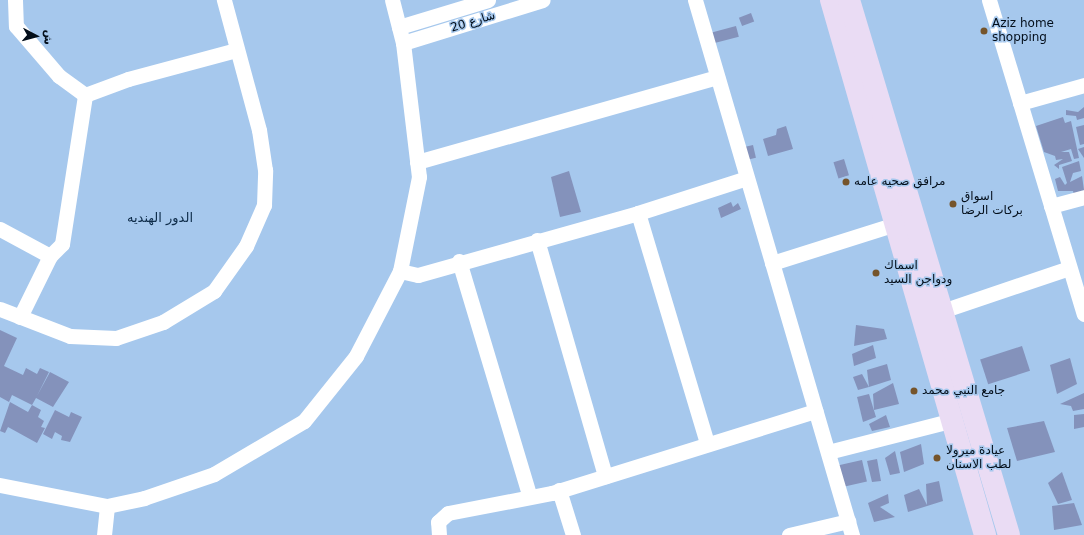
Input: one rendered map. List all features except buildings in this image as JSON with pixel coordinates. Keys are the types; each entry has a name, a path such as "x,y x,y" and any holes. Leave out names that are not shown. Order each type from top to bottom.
{"main road":[{"path":"830,0 954,420 973,449 1009,535"},
{"path":"850,0 942,312 973,449 986,535"}],"street":[{"path":"15,0 16,26 59,76 85,94"},
{"path":"0,309 70,336 116,338 163,322 214,292 246,246 264,205 265,170 259,130 236,50 224,0"},
{"path":"0,485 107,506 144,498 214,474 304,420 356,356 400,271 419,177 403,43 392,0"},
{"name":"شارع 20","path":"399,27 488,0"},
{"name":"شارع 20","path":"403,43 543,0"},
{"path":"695,0 850,528 788,535"},
{"path":"994,1 1020,103 1084,314"},
{"path":"85,94 128,79 236,50"},
{"path":"417,162 717,77"},
{"path":"1020,103 1084,85"},
{"path":"20,317 50,256 62,244 85,94"},
{"path":"400,271 418,275 459,261 638,213 747,178"},
{"path":"1051,206 1084,197"},
{"path":"638,213 707,443"},
{"path":"772,263 896,224"},
{"path":"0,229 50,256"},
{"path":"537,240 605,476"},
{"path":"459,261 529,495"},
{"path":"942,312 1069,268"},
{"path":"439,535 438,522 448,513 559,490 707,443 816,411"},
{"path":"828,452 954,420"},
{"path":"559,490 573,535"},
{"path":"104,535 107,506"}],"place":[{"name":"Aziz home shopping","path":"984,31"},
{"name":"مرافق صحيه عامه","path":"846,182"},
{"name":"اسواق بركات الرضا","path":"953,204"},
{"name":"اسماك ودواجن السيد","path":"876,273"},
{"name":"جامع النبي محمد","path":"914,391"},
{"name":"عيادة ميرولا لطب الاسنان","path":"937,458"}],"district":[{"name":"الدور الهنديه","path":"160,218"}]}
